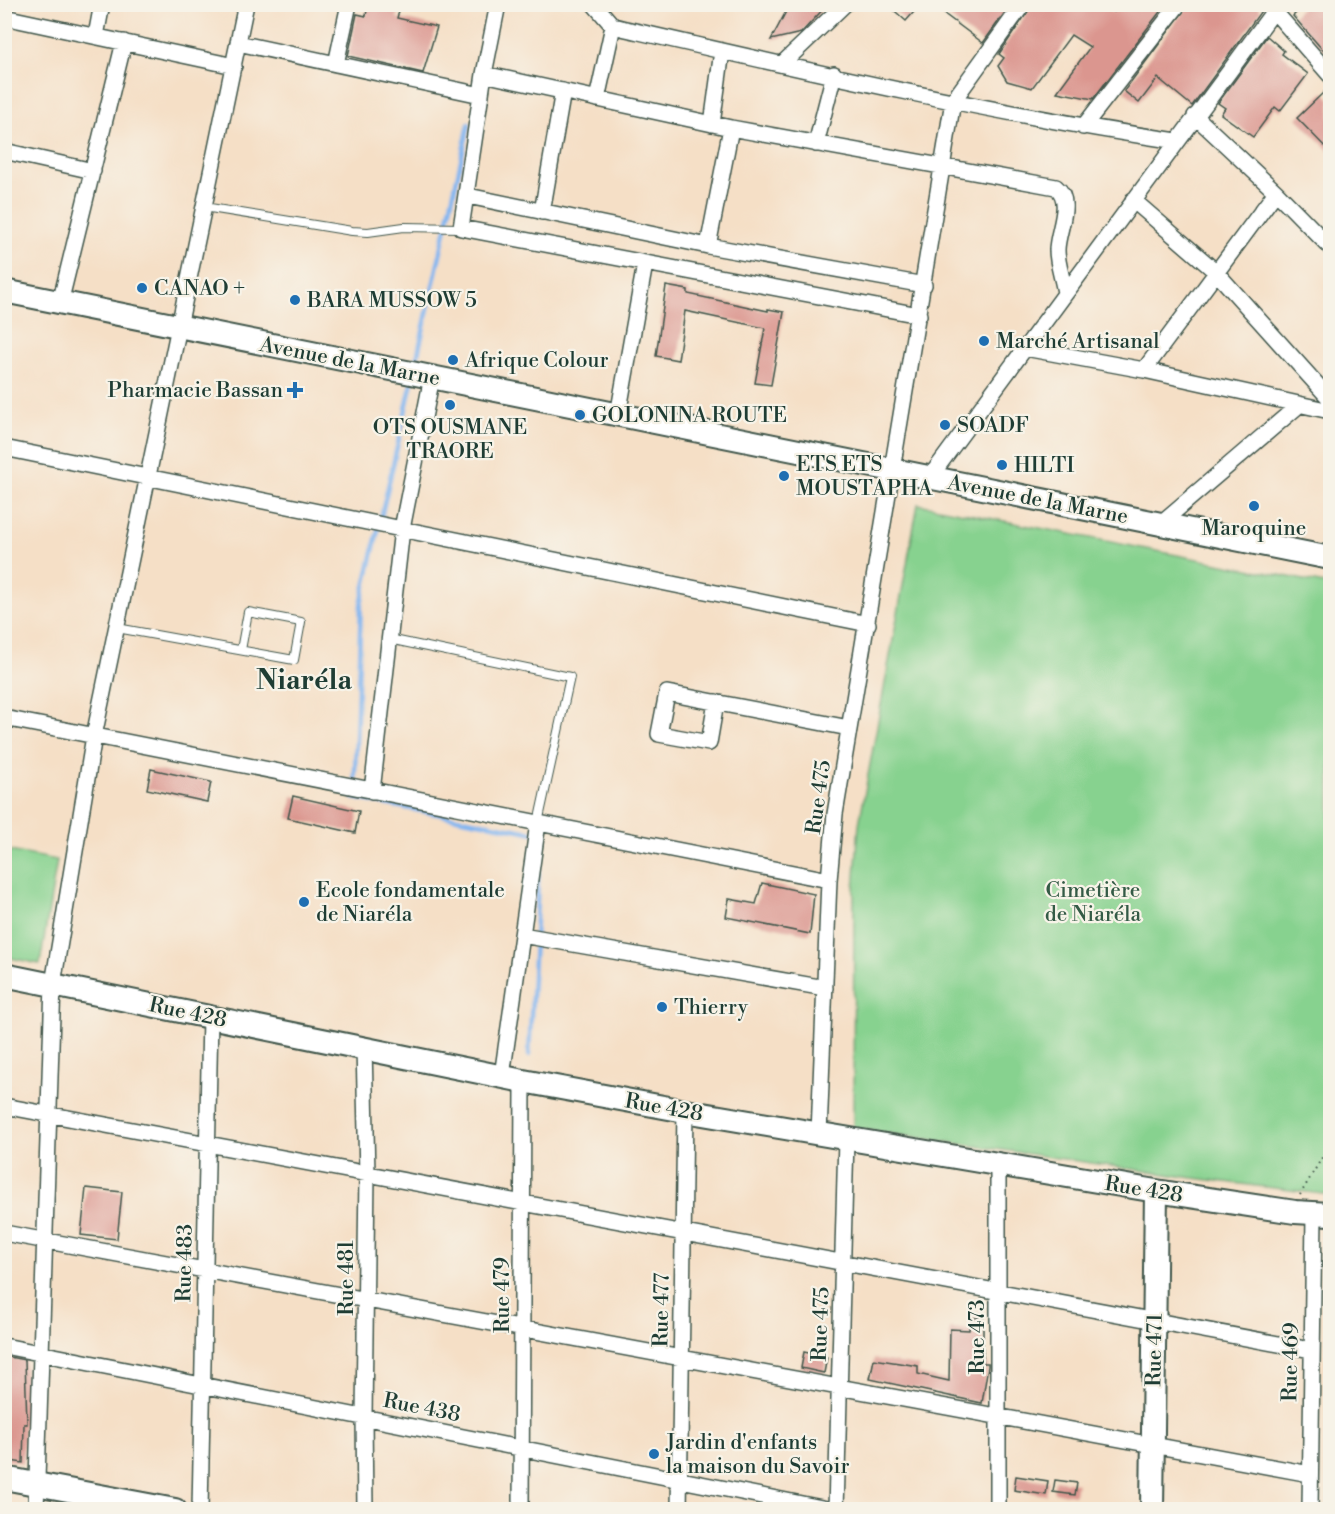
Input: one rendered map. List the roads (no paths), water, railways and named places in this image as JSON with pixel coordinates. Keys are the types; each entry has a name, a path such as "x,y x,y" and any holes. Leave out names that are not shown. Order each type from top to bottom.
{"street":[{"path":"96,36 102,4"},
{"path":"36,1509 35,1484 53,984 94,736 246,4"},
{"path":"336,64 349,4"},
{"path":"498,4 484,74 468,196 461,228 919,315"},
{"path":"594,4 614,26 953,101 1083,127 1177,141"},
{"path":"782,64 845,4"},
{"path":"953,101 1023,4"},
{"path":"1083,127 1179,4"},
{"path":"930,477 1177,141 1273,6 1330,75"},
{"path":"4,16 234,66"},
{"path":"597,99 614,26"},
{"path":"60,303 124,42"},
{"path":"238,43 481,94"},
{"path":"712,124 722,51"},
{"path":"484,74 731,128 1056,187 1062,192 1065,200 1057,250 1065,293"},
{"path":"816,144 834,74"},
{"path":"542,212 563,91"},
{"name":"Rue 475","path":"819,1134 829,880 835,814 894,470 953,101"},
{"path":"1195,116 1276,192 1330,247"},
{"path":"708,246 731,128"},
{"path":"4,151 93,171"},
{"path":"1144,370 1215,271 1276,192"},
{"path":"468,196 708,246 924,285"},
{"path":"1133,200 1215,271 1330,399"},
{"path":"618,415 645,264"},
{"name":"Avenue de la Marne","path":"4,291 1330,558"},
{"path":"1025,348 1144,370 1298,406 1330,411"},
{"path":"372,791 402,529 432,377"},
{"path":"1161,524 1298,406"},
{"path":"4,448 867,624"},
{"path":"717,702 849,728"},
{"path":"4,718 829,880"},
{"name":"Rue 479","path":"521,1509 524,1448 523,1203 513,1079 522,935 538,823"},
{"path":"522,935 825,988"},
{"name":"Rue 428","path":"4,975 513,1079 685,1111 1156,1191 1320,1214"},
{"name":"Rue 483","path":"200,1509 210,1017"},
{"name":"Rue 481","path":"364,1047 368,1174 368,1300 364,1417 365,1509"},
{"path":"4,1106 1311,1350"},
{"name":"Rue 477","path":"679,1509 685,1111"},
{"name":"Rue 475","path":"834,1509 846,1139"},
{"name":"Rue 473","path":"998,1164 998,1509"},
{"name":"Rue 471","path":"1152,1509 1156,1191"},
{"name":"Rue 469","path":"1310,1509 1311,1350 1320,1214"},
{"path":"4,1233 1310,1474"},
{"name":"Rue 438","path":"4,1346 834,1509"},
{"path":"4,1478 175,1509"}],"lane":[{"path":"204,207 352,231 368,232 404,227 461,228"},
{"path":"117,628 294,660 301,622 248,612 241,650"},
{"path":"389,639 570,677 538,823"}],"waterway":[{"path":"415,367 469,124"},
{"path":"413,378 361,604 354,798 535,833"},
{"path":"529,1055 539,863"}],"place":[{"name":"CANAO +","path":"142,288"},
{"name":"BARA MUSSOW 5","path":"295,300"},
{"name":"Marché Artisanal","path":"984,341"},
{"name":"Afrique Colour","path":"453,360"},
{"name":"Pharmacie Bassan","path":"295,390"},
{"name":"OTS OUSMANE TRAORE","path":"450,405"},
{"name":"GOLONINA ROUTE","path":"580,415"},
{"name":"SOADF","path":"945,425"},
{"name":"HILTI","path":"1002,465"},
{"name":"ETS ETS MOUSTAPHA","path":"784,476"},
{"name":"Maroquine","path":"1254,506"},
{"name":"Ecole fondamentale de Niaréla","path":"304,902"},
{"name":"Thierry","path":"662,1007"},
{"name":"Jardin d'enfants la maison du Savoir","path":"654,1454"}],"district":[{"name":"Niaréla","path":"304,680"}],"park label":[{"name":"Cimetière de Niaréla","path":"1093,902"}]}
